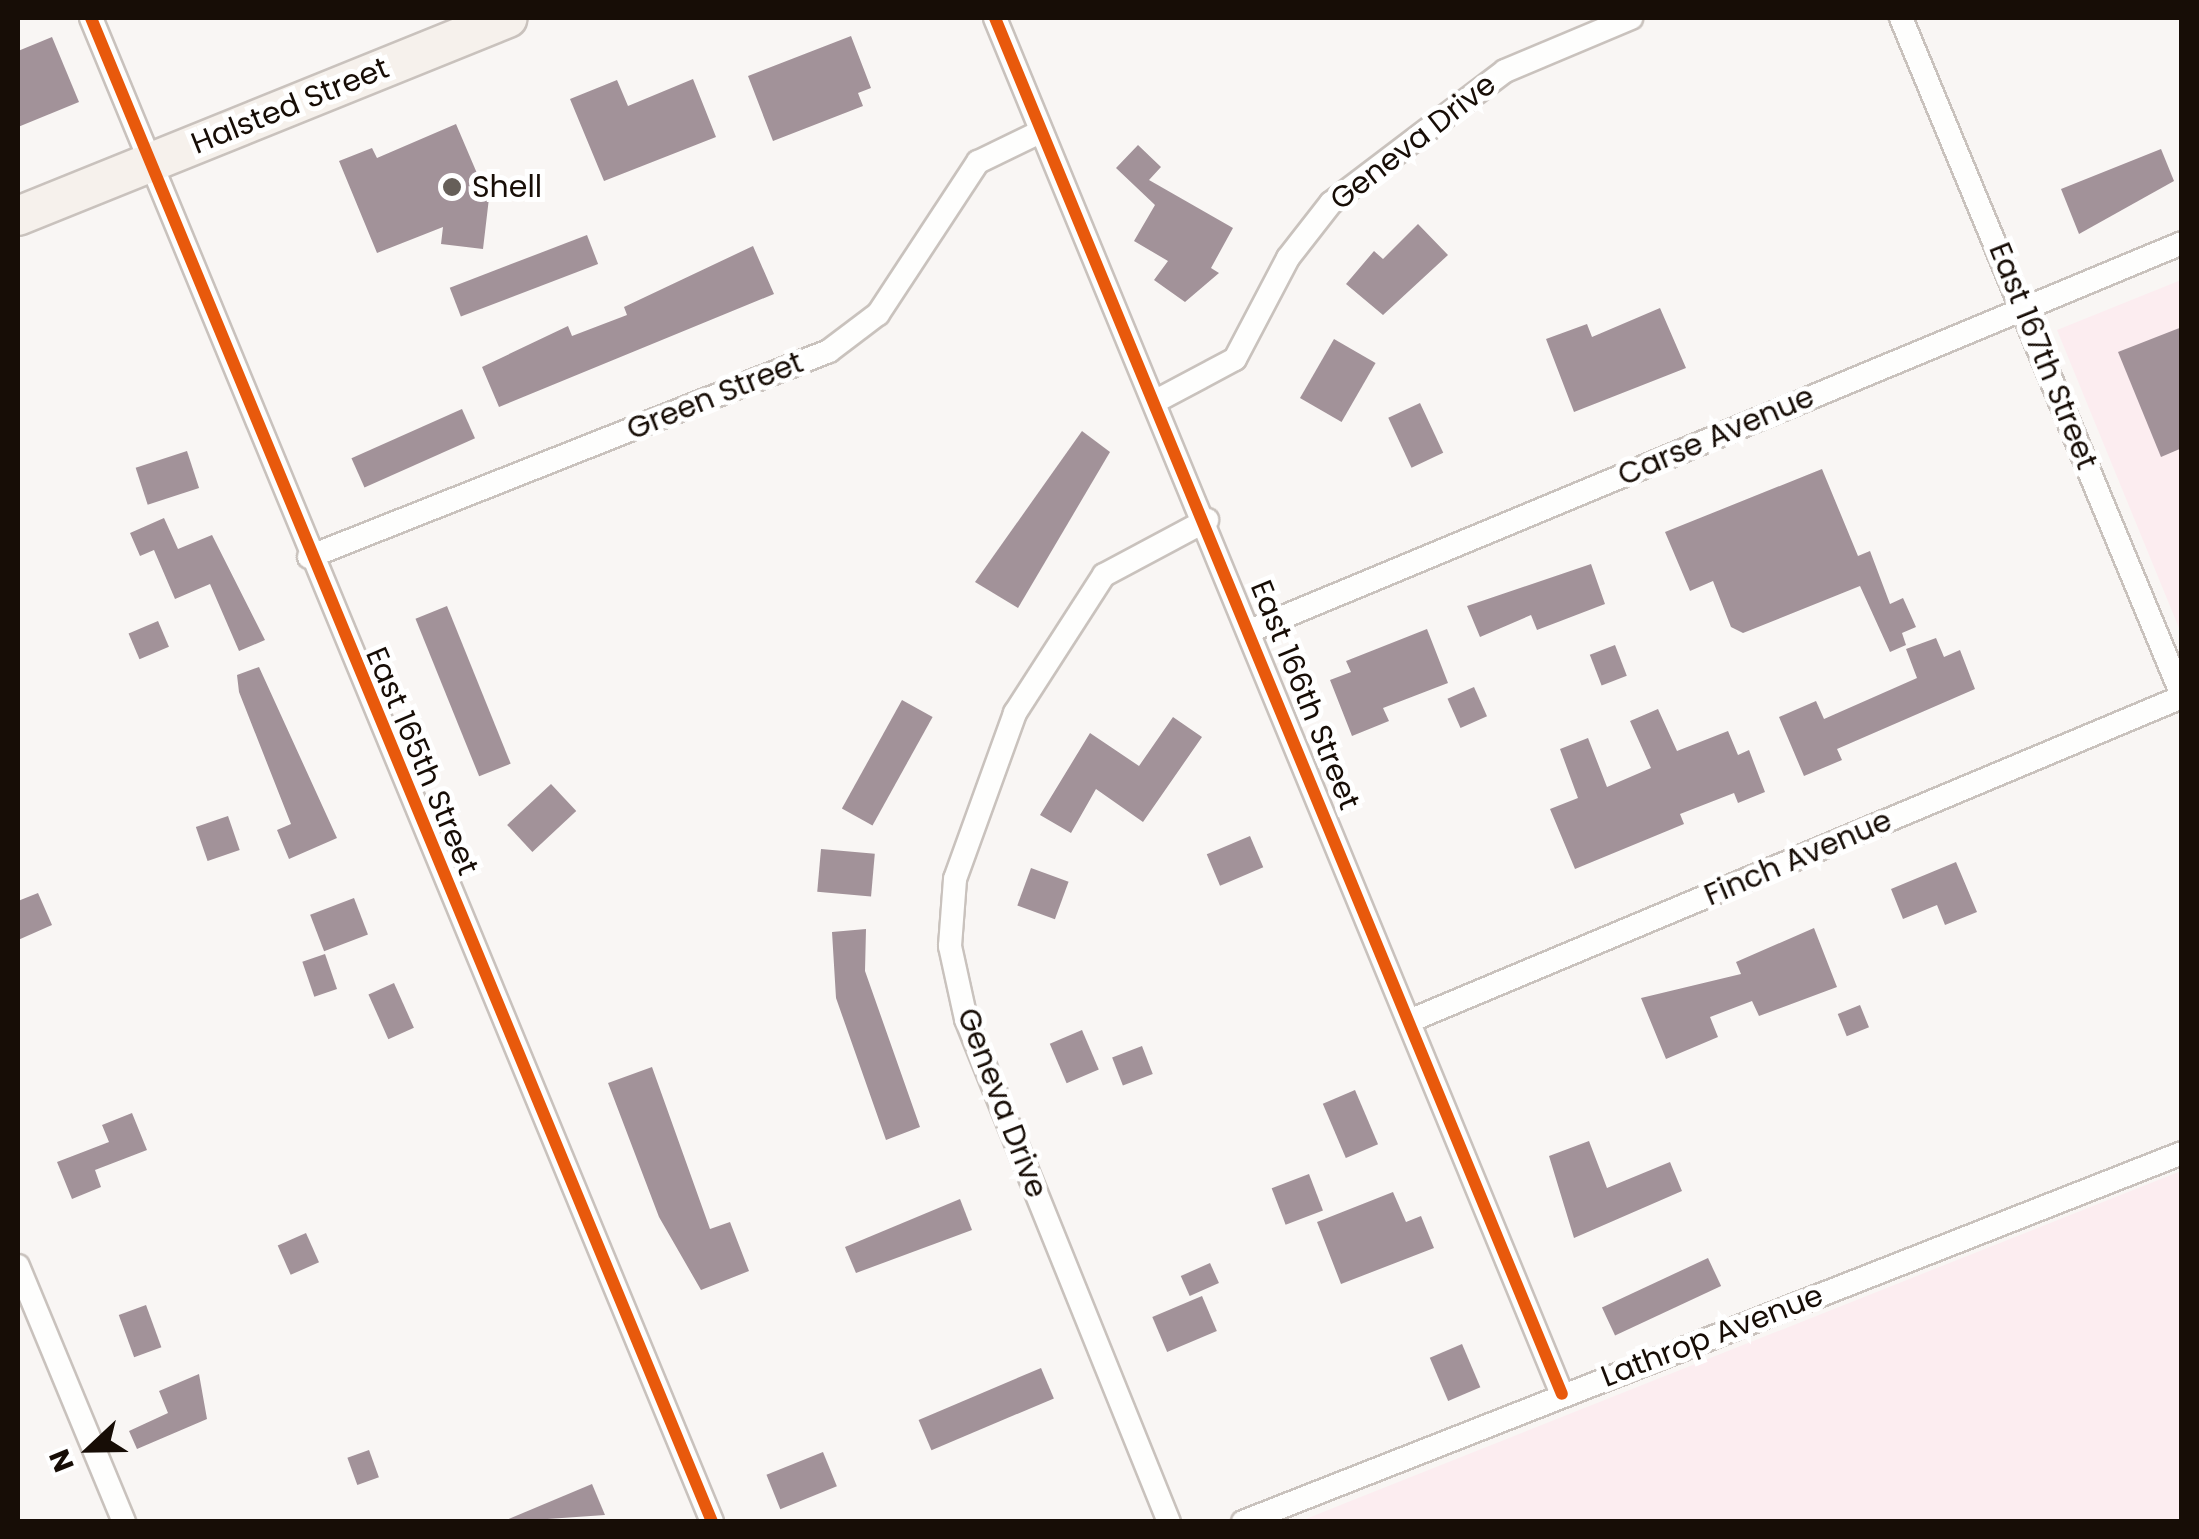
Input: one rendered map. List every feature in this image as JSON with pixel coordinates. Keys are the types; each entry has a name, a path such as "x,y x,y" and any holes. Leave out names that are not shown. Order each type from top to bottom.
{"main road":[{"name":"Halsted Street","path":"18,216 508,18"}],"street":[{"name":"East 165th Street","path":"91,18 309,557 712,1522"},
{"name":"East 166th Street","path":"995,18 1414,1019 1562,1394"},
{"name":"Geneva Drive","path":"1158,400 1234,359 1288,258 1331,203 1505,71 1631,18"},
{"name":"East 167th Street","path":"1901,18 2182,696"},
{"name":"Green Street","path":"309,557 829,351 878,314 978,162 1040,132"},
{"name":"Carse Avenue","path":"1252,630 2182,244"},
{"name":"Geneva Drive","path":"1169,1522 966,1019 950,946 954,879 1016,713 1104,574 1207,520"},
{"name":"Finch Avenue","path":"1414,1019 2182,696"},
{"name":"Lathrop Avenue","path":"1243,1522 2182,1153"},
{"path":"18,1266 124,1522"}],"shaded area":[{"path":"2181,280 2181,633 2057,330"},
{"path":"2181,1171 2181,1521 1301,1521 1348,1502"}],"building":[{"path":"851,36 871,88 858,93 863,106 773,141 748,76"},
{"path":"52,37 79,102 18,127 18,51"},
{"path":"693,79 716,137 604,181 570,99 617,80 628,106"},
{"path":"456,124 479,178 477,196 489,198 483,249 441,244 443,227 377,253 339,161 372,148 377,158"},
{"path":"1138,145 1161,167 1149,180 1233,228 1211,268 1219,273 1185,302 1154,280 1168,261 1134,241 1155,205 1116,168"},
{"path":"2161,149 2174,181 2079,234 2061,189"},
{"path":"1418,224 1448,255 1383,315 1346,284 1374,251 1383,259"},
{"path":"587,235 598,264 461,317 450,288"},
{"path":"753,246 774,294 499,407 482,367 568,326 572,336 627,315 624,307"},
{"path":"1660,308 1686,368 1574,412 1546,339 1587,324 1592,337"},
{"path":"2182,327 2182,448 2161,457 2118,352"},
{"path":"1334,339 1376,363 1342,422 1300,398"},
{"path":"1420,403 1443,453 1412,468 1388,418"},
{"path":"462,409 475,438 364,487 351,458"},
{"path":"1082,431 1110,452 1018,608 975,582"},
{"path":"187,451 199,488 148,505 136,468"},
{"path":"1822,469 1858,556 1870,551 1890,604 1903,598 1916,627 1902,633 1906,645 1890,652 1860,586 1743,633 1731,627 1713,581 1690,591 1665,532"},
{"path":"164,518 178,549 212,535 265,640 239,651 210,584 175,599 154,550 140,556 130,533"},
{"path":"1591,564 1605,604 1537,630 1531,615 1480,637 1467,606"},
{"path":"447,606 511,764 479,776 415,619"},
{"path":"158,621 169,647 139,659 129,634"},
{"path":"1427,629 1448,683 1383,708 1389,721 1352,736 1330,680 1351,672 1346,661"},
{"path":"1936,638 1944,657 1960,650 1975,689 1837,749 1842,760 1804,776 1779,717 1816,701 1824,719 1917,678 1906,649"},
{"path":"1615,645 1627,676 1602,685 1590,655"},
{"path":"259,667 337,838 289,859 277,830 291,824 239,692 237,675"},
{"path":"1474,687 1487,716 1461,728 1448,699"},
{"path":"902,700 933,717 872,825 842,808"},
{"path":"1658,709 1677,751 1728,731 1738,755 1749,750 1765,792 1738,803 1734,793 1680,814 1684,824 1575,869 1550,809 1578,798 1560,749 1588,738 1607,787 1651,768 1630,721"},
{"path":"1173,717 1202,737 1143,822 1096,789 1071,833 1040,815 1090,733 1139,766"},
{"path":"551,784 576,811 532,852 507,825"},
{"path":"228,816 240,850 208,861 196,827"},
{"path":"1250,836 1263,867 1220,886 1207,854"},
{"path":"821,849 875,854 871,897 817,892"},
{"path":"1956,862 1977,912 1945,925 1937,905 1903,919 1891,889"},
{"path":"1031,868 1069,882 1055,919 1017,906"},
{"path":"38,893 52,925 18,940 18,901"},
{"path":"354,898 368,934 324,951 310,915"},
{"path":"1814,928 1837,987 1759,1016 1752,1001 1710,1017 1718,1037 1666,1059 1641,998 1741,974 1736,962"},
{"path":"866,929 865,971 920,1127 886,1140 836,998 832,932"},
{"path":"325,954 337,989 314,997 302,962"},
{"path":"394,983 414,1028 388,1039 368,994"},
{"path":"1860,1005 1869,1027 1847,1036 1838,1014"},
{"path":"1082,1030 1099,1070 1067,1083 1050,1044"},
{"path":"1142,1046 1153,1074 1123,1085 1112,1057"},
{"path":"652,1067 710,1229 730,1222 749,1271 701,1290 659,1217 608,1083"},
{"path":"1355,1090 1378,1144 1346,1158 1323,1104"},
{"path":"132,1113 147,1150 95,1170 101,1187 72,1199 57,1162 109,1142 102,1125"},
{"path":"1589,1141 1607,1188 1670,1162 1682,1191 1574,1238 1549,1156"},
{"path":"1309,1174 1323,1210 1286,1225 1272,1188"},
{"path":"1393,1192 1406,1222 1421,1216 1434,1248 1341,1284 1317,1222"},
{"path":"960,1199 972,1230 856,1273 845,1247"},
{"path":"306,1233 319,1262 291,1275 278,1246"},
{"path":"1708,1258 1721,1286 1615,1336 1602,1307"},
{"path":"1210,1263 1219,1283 1190,1296 1181,1276"},
{"path":"1202,1296 1217,1331 1167,1352 1152,1317"},
{"path":"146,1305 161,1347 134,1357 119,1315"},
{"path":"1462,1344 1480,1387 1448,1401 1430,1358"},
{"path":"1041,1368 1054,1398 931,1450 919,1420"},
{"path":"199,1374 207,1419 137,1449 129,1431 168,1413 159,1391"},
{"path":"369,1450 379,1477 357,1485 347,1458"},
{"path":"823,1452 837,1486 780,1509 766,1475"},
{"path":"592,1484 605,1515 504,1522 504,1521"}],"cycle path":[{"path":"91,18 712,1522"},
{"path":"995,18 1562,1394"}],"place":[{"name":"Shell","path":"452,187"}]}
